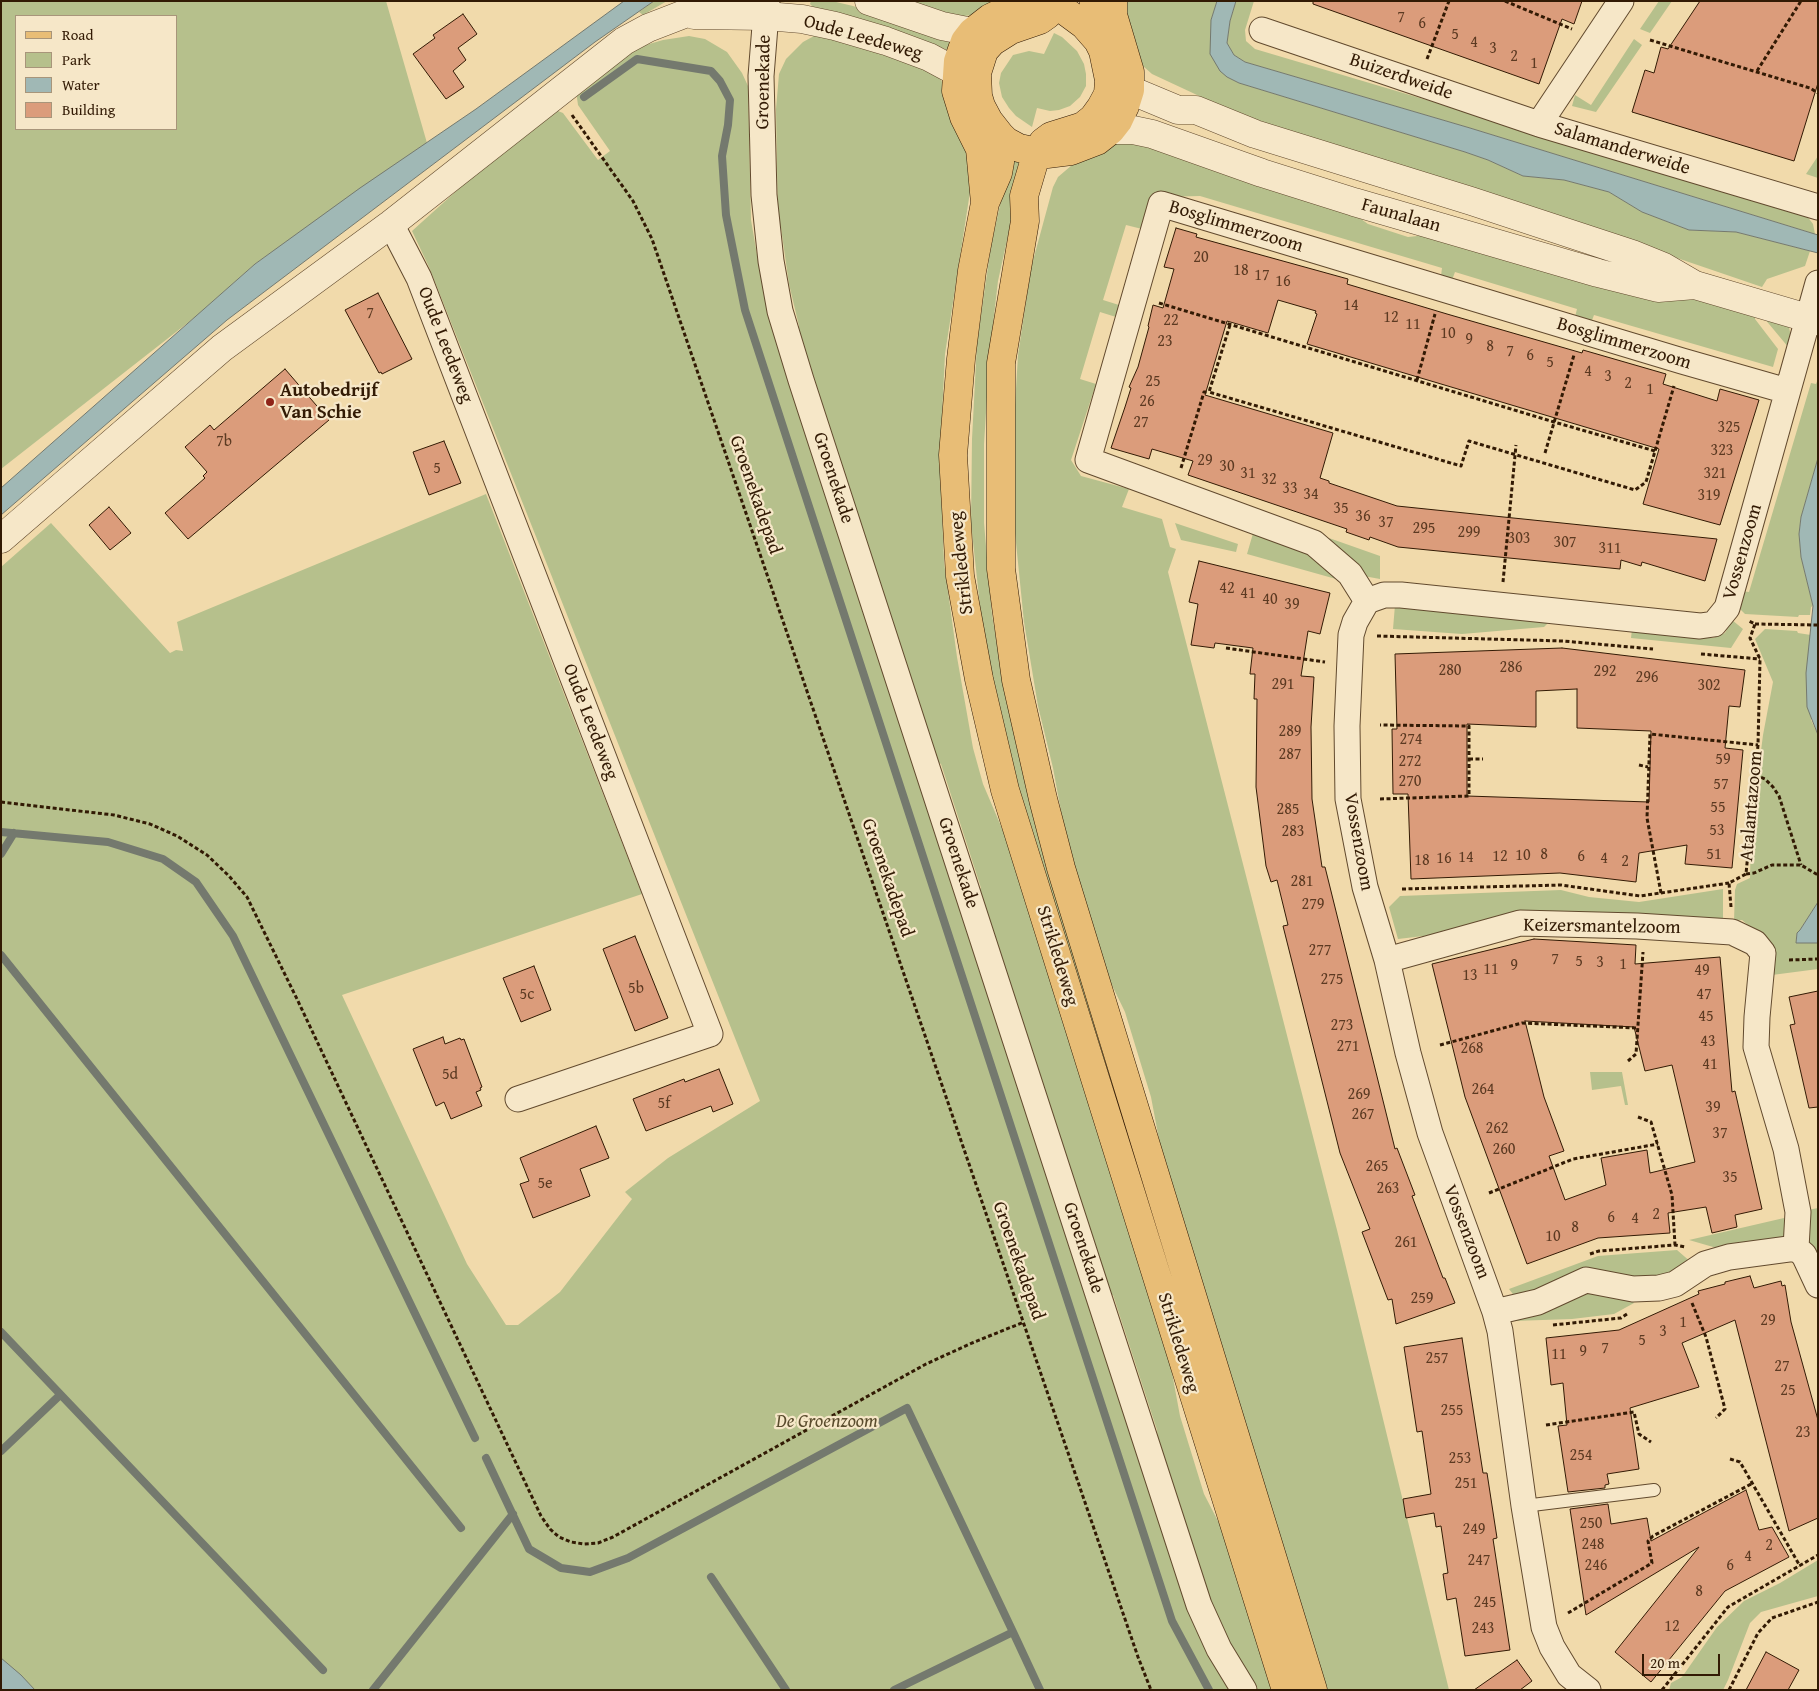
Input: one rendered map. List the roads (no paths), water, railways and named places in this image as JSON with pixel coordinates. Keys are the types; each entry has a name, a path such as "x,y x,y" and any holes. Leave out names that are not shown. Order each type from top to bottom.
{"main road":[{"path":"1094,1 1107,20 1126,56 1123,80 1125,106 1118,121 1111,130 1087,146 1047,153 1019,148 988,138 989,122 967,77 965,41 972,32 999,13 1011,8 1045,3 1075,18 1107,20"},
{"path":"967,77 992,42 1010,30 1040,20 1045,3"},
{"path":"1047,153 1043,142 1051,136 1083,126 1093,118 1108,94 1123,80"},
{"name":"Strikledeweg","path":"988,138 980,149 985,203 972,271 960,359 953,455 960,576 979,679 1005,790 1286,1690"},
{"name":"Strikledeweg","path":"1047,153 1040,199 1025,221 1001,363 1001,569 1016,680 1061,868 1313,1690"}],"street":[{"name":"Oude Leedeweg","path":"1,539 222,348 391,224 624,41 648,28 718,1"},
{"name":"Oude Leedeweg","path":"869,1 942,26 972,32"},
{"name":"Salamanderweide","path":"1621,1 1539,124 1818,207"},
{"name":"Oude Leedeweg","path":"683,15 766,8 844,29 929,57 967,77"},
{"name":"Groenekade","path":"766,8 761,76 764,195 771,261 780,311 804,390 1200,1605 1219,1649 1244,1690"},
{"name":"Buizerdweide","path":"1262,30 1539,124"},
{"name":"Faunalaan","path":"1123,80 1178,110 1196,110 1255,134 1462,198 1632,254 1664,267 1695,285 1813,320"},
{"name":"Faunalaan","path":"1111,130 1133,130 1152,134 1262,173 1345,199 1598,273 1658,288 1695,285"},
{"name":"Bosglimmerzoom","path":"1367,601 1350,574 1314,543 1088,460 1161,204 1787,391"},
{"name":"Oude Leedeweg","path":"391,224 419,278 710,1034 518,1099"},
{"name":"Vossenzoom","path":"1588,1690 1570,1675 1552,1647 1544,1627 1524,1506 1500,1331 1495,1312 1430,1133 1408,1053 1387,960 1364,887 1348,799 1347,726 1351,635 1355,622 1367,601 1384,595 1401,595 1700,626 1714,624 1727,608 1787,391 1813,320 1818,284"},
{"name":"Keizersmantelzoom","path":"1387,960 1520,923 1644,926 1732,932 1755,943 1763,953 1756,1047 1786,1149 1798,1212 1796,1248"},
{"path":"1495,1312 1538,1302 1586,1280 1634,1289 1660,1288 1675,1284 1705,1264 1729,1257 1796,1248 1804,1255 1818,1285"}],"lane":[{"path":"1524,1506 1654,1490"}],"water":[{"path":"624,1 654,1 595,42 227,320 1,515 1,488 255,264 360,188 476,109"},
{"path":"1217,1 1236,1 1230,21 1227,43 1234,55 1245,62 1470,128 1818,235 1818,253 1736,232 1689,230 1642,212 1609,192 1564,180 1523,176 1465,152 1239,83 1220,71 1210,54 1211,20"},
{"path":"1818,458 1818,735 1807,707 1806,673 1813,606 1801,557 1799,534 1801,517"},
{"path":"1818,902 1818,943 1796,943 1797,933"},
{"path":"1,1658 21,1675 35,1690 1,1690"}],"waterway":[{"path":"584,97 637,59 711,71 720,81 730,100 728,125 722,156 726,215 745,310 1172,1621 1209,1690"},
{"path":"1,832 108,842 163,859 196,882 233,936 475,1438"},
{"path":"1,854 14,833"},
{"path":"1,955 461,1528"},
{"path":"1,1332 323,1670"},
{"path":"1,1451 60,1395"},
{"path":"486,1458 529,1549 561,1568 590,1572 628,1558 907,1408 1013,1632"},
{"path":"373,1690 513,1514"},
{"path":"711,1577 786,1690"},
{"path":"894,1690 1013,1632 1040,1690"}],"place":[{"name":"Autobedrijf Van Schie","path":"270,402"}],"park label":[{"name":"De Groenzoom","path":"827,1422"}]}
